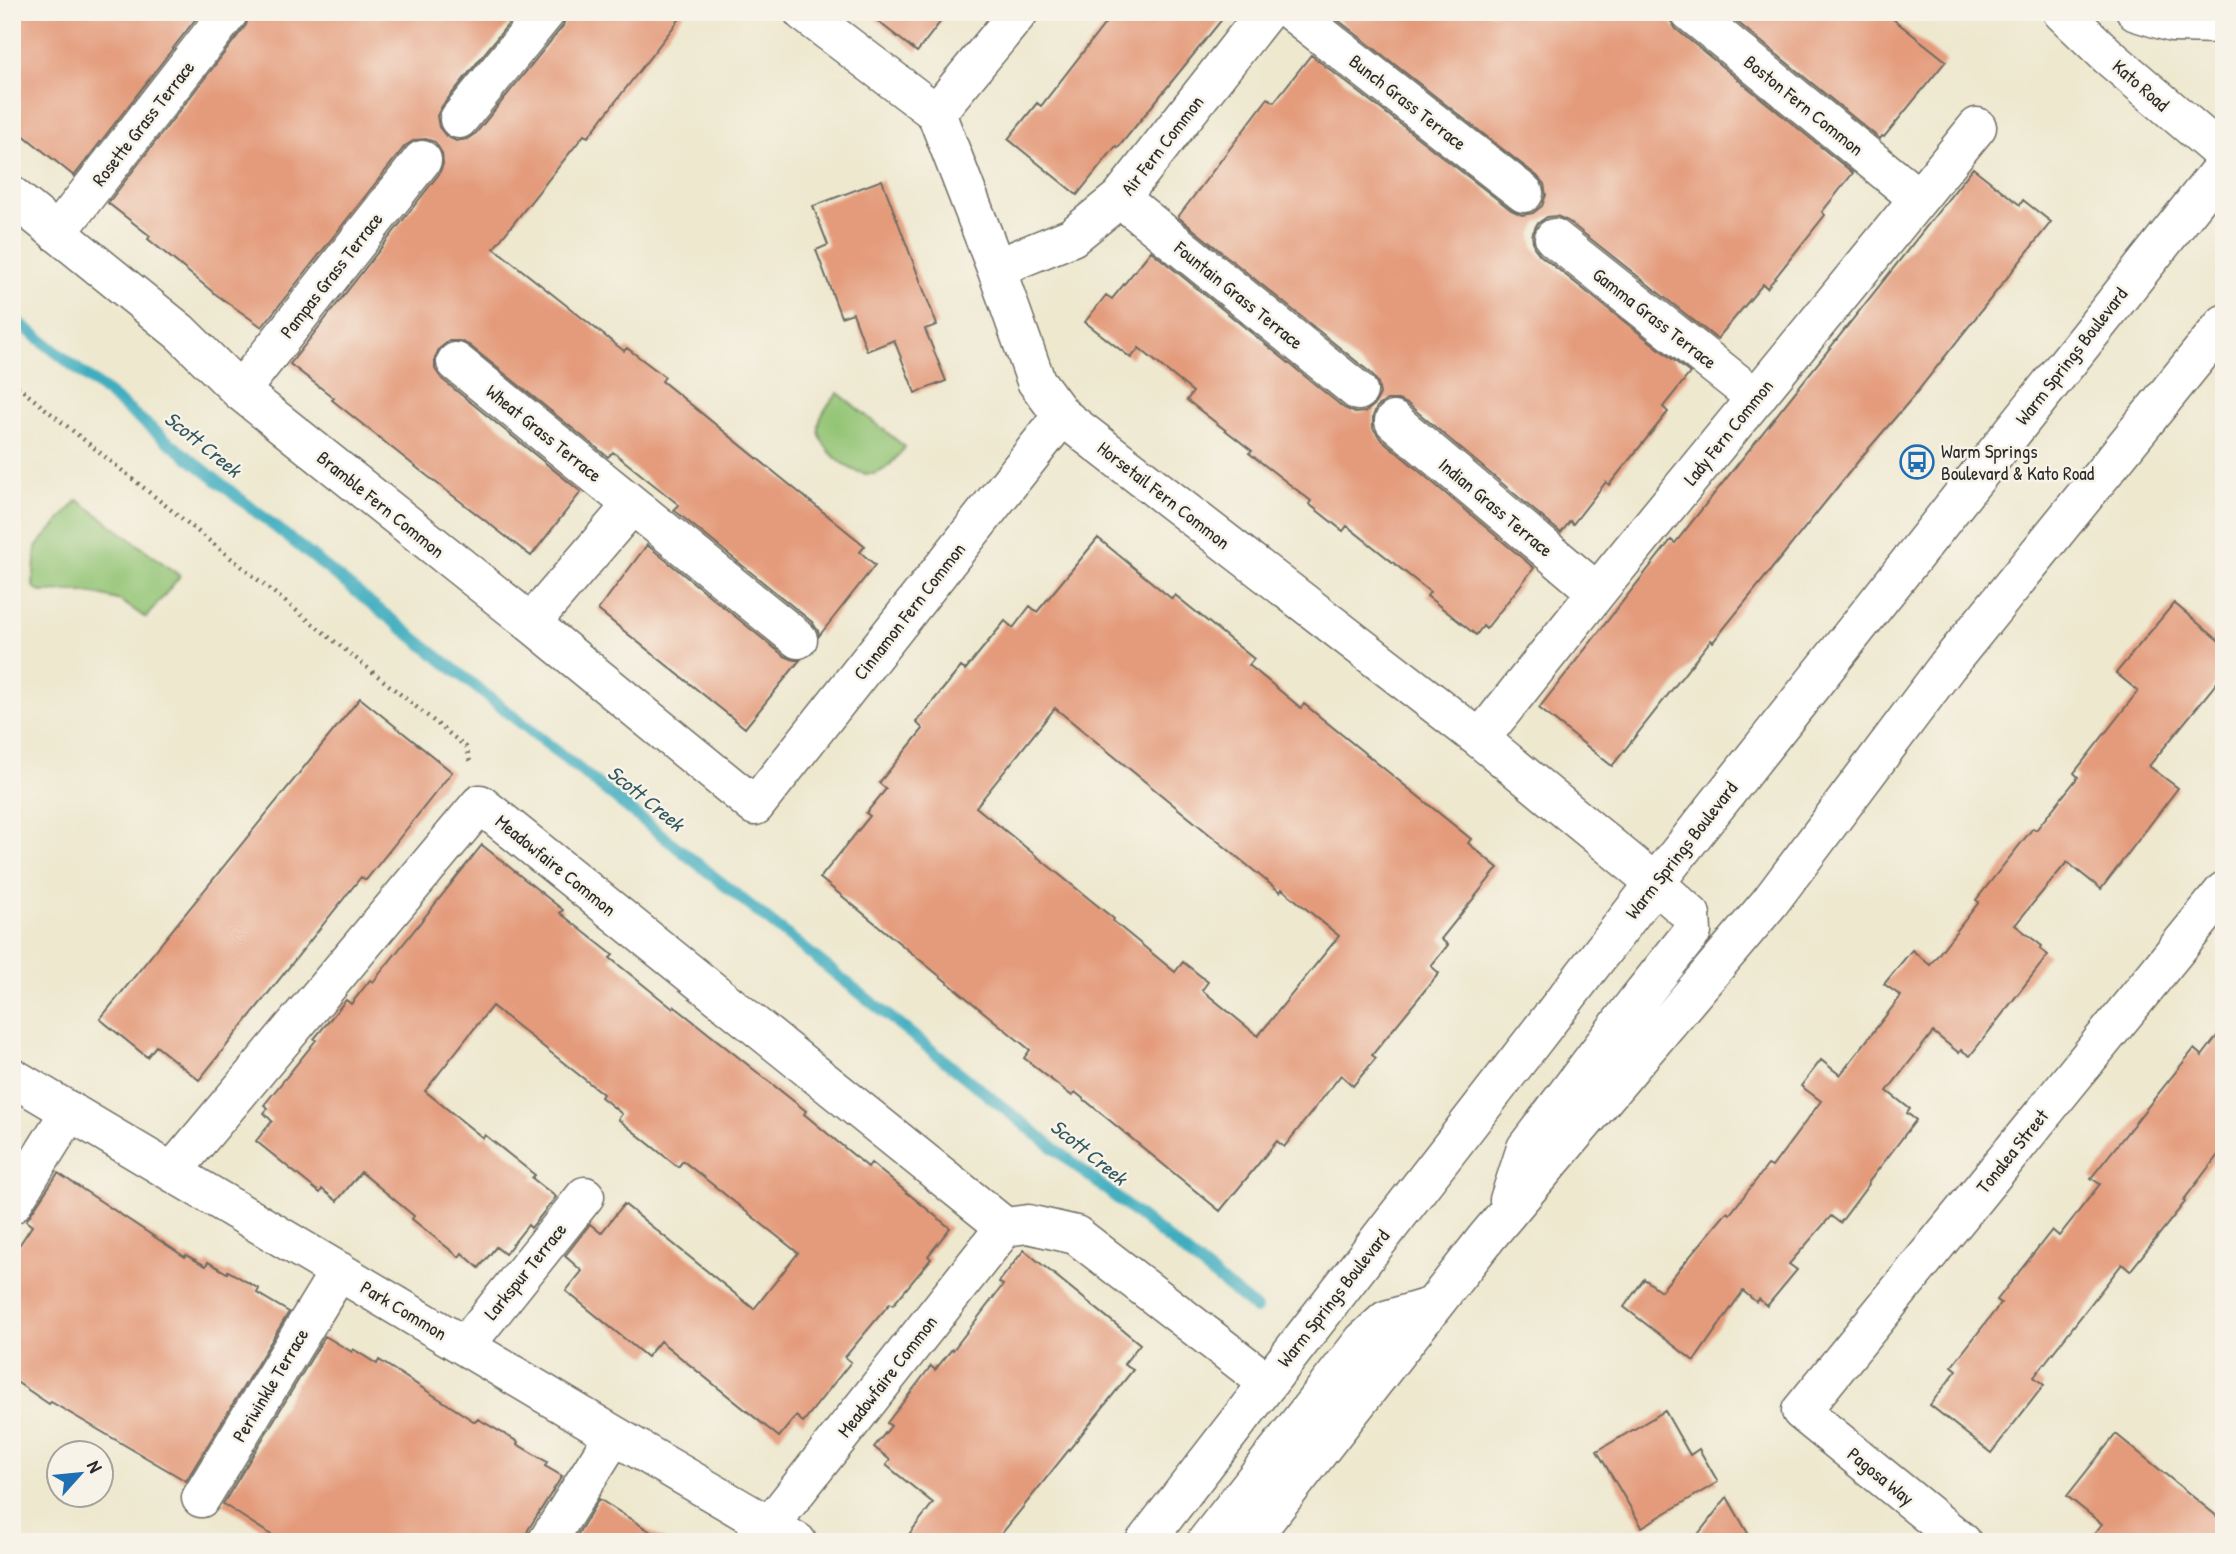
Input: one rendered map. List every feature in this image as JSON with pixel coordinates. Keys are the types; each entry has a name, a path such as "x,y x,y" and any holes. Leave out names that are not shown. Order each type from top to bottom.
{"street":[{"name":"Rosette Grass Terrace","path":"57,233 229,12"},
{"path":"459,119 546,12"},
{"path":"803,12 936,113 1019,12"},
{"name":"Air Fern Common","path":"996,268 1072,237 1120,198 1266,12"},
{"name":"Bunch Grass Terrace","path":"1292,12 1524,192"},
{"name":"Boston Fern Common","path":"1690,12 1918,198"},
{"name":"Kato Road","path":"2062,12 2108,56 2224,155"},
{"path":"2136,12 2172,23 2224,24"},
{"name":"Horsetail Fern Common","path":"936,113 996,268 1035,382 1062,416 1480,739 1691,915 1692,932 1526,1148 1503,1219"},
{"name":"Lady Fern Common","path":"1480,739 1977,127"},
{"name":"Pampas Grass Terrace","path":"240,391 422,160"},
{"name":"Warm Springs Boulevard","path":"1145,1542 1655,883 2224,165"},
{"name":"Bramble Fern Common","path":"12,196 180,332 240,391 755,806"},
{"name":"Fountain Grass Terrace","path":"1120,198 1358,391"},
{"name":"Gamma Grass Terrace","path":"1554,238 1756,397"},
{"path":"1248,1542 1503,1219 1770,902 1947,666 2224,324"},
{"name":"Wheat Grass Terrace","path":"456,362 798,639"},
{"name":"Cinnamon Fern Common","path":"755,806 1062,416"},
{"name":"Indian Grass Terrace","path":"1394,421 1597,592"},
{"path":"531,623 632,505"},
{"name":"Meadowfaire Common","path":"172,1172 480,804 1005,1227 775,1536"},
{"name":"Tonalea Street","path":"1801,1411 2224,891"},
{"name":"Park Common","path":"12,1077 614,1435 775,1536"},
{"path":"12,1204 70,1111"},
{"name":"Larkspur Terrace","path":"465,1346 584,1196"},
{"path":"1005,1227 1028,1224 1076,1236 1268,1383"},
{"name":"Periwinkle Terrace","path":"201,1498 339,1271"},
{"path":"1206,1542 1363,1341 1386,1320 1433,1306"},
{"name":"Pagosa Way","path":"1801,1411 1962,1542"},
{"path":"547,1542 614,1435"}],"path":[{"path":"12,382 466,747 480,804"}],"green space":[{"path":"838,393 905,447 893,462 881,471 868,474 858,472 839,461 824,444 819,426 821,417"},
{"path":"78,500 180,576 146,618 121,601 70,591 40,592 33,586 36,547"}],"building":[{"path":"12,12 201,12 74,176 12,126"},
{"path":"250,12 518,12 442,106 437,116 439,127 446,136 456,141 467,139 476,133 563,26 567,12 685,12 588,137 584,135 494,248 624,351 627,348 665,377 662,381 865,546 860,552 875,565 819,636 812,622 674,510 679,505 613,452 608,457 469,345 460,341 449,341 439,349 435,358 435,369 442,379 581,492 531,556 290,364 439,174 443,164 442,153 435,142 415,140 405,146 262,327 214,293 108,203 246,25"},
{"path":"866,12 948,12 917,52"},
{"path":"1114,12 1228,12 1077,195 1008,139 1037,103 1041,106"},
{"path":"1345,12 1669,12 1670,20 1676,29 1853,173 1822,212 1825,215 1767,288 1763,284 1717,339 1568,221 1557,216 1547,217 1537,224 1532,235 1534,247 1540,255 1690,373 1663,407 1668,412 1609,485 1606,482 1573,524 1570,521 1561,533 1408,404 1387,400 1377,407 1373,416 1373,428 1380,438 1534,568 1486,629 1483,626 1476,635 1427,596 1430,592 1347,526 1343,531 1309,504 1311,501 1249,453 1252,451 1187,400 1193,392 1139,348 1131,358 1085,322 1106,295 1112,299 1151,251 1344,408 1355,413 1365,412 1374,405 1380,394 1378,383 1372,374 1178,217 1268,98 1274,102 1311,55 1511,210 1522,215 1533,213 1542,206 1546,195 1544,184 1537,176 1338,20"},
{"path":"1725,12 1884,12 1946,61 1880,139"},
{"path":"1973,168 2020,205 2023,200 2051,222 1913,397 1713,642 1711,640 1612,766 1539,708 1671,540 1675,543"},
{"path":"882,180 937,325 925,329 946,381 915,393 894,340 867,351 853,313 841,317 816,250 828,245 813,206"},
{"path":"1098,538 1172,599 1175,595 1254,659 1249,665 1301,708 1304,704 1471,839 1468,843 1498,868 1441,939 1448,945 1431,966 1439,973 1372,1055 1376,1058 1353,1086 1341,1075 1284,1147 1277,1141 1220,1211 1075,1092 1072,1096 1024,1058 1030,1050 820,878 870,816 866,813 886,789 879,783 923,729 916,722 961,667 965,670 1005,621 1013,628 1030,606 1037,612","holes":["1055,708 1280,892 1282,889 1339,936 1258,1036 1202,990 1208,982 1183,962 1175,972 976,807"]},
{"path":"647,545 784,656 800,660 745,728 598,610"},
{"path":"2174,603 2224,645 2224,674 2149,766 2178,788 2101,889 2067,862 2015,925 2042,946 2040,949 2048,955 1970,1056 1961,1050 1959,1053 1933,1032 1887,1091 1910,1109 1907,1113 1916,1120 1840,1223 1831,1216 1789,1264 1797,1270 1767,1306 1759,1299 1756,1302 1743,1291 1694,1361 1624,1307 1644,1279 1661,1291 1727,1212 1730,1214 1768,1165 1772,1167 1821,1101 1801,1086 1821,1060 1840,1075 1901,996 1884,984 1912,950 1930,965 1979,902 1976,900 2078,777 2074,773 2138,691 2116,673"},
{"path":"360,698 452,772 366,880 361,877 199,1080 156,1046 147,1057 100,1019"},
{"path":"482,845 563,910 560,913 613,955 610,958 806,1111 804,1114 868,1167 871,1163 950,1228 928,1256 931,1259 845,1357 851,1362 803,1422 796,1416 779,1437 660,1341 647,1357 566,1291 582,1271 565,1256 590,1224 601,1233 624,1204 754,1309 798,1253 683,1161 678,1167 618,1119 622,1114 601,1097 603,1094 492,1006 425,1091 483,1138 485,1135 535,1175 532,1178 556,1197 531,1228 528,1225 505,1254 496,1247 479,1268 462,1253 459,1257 412,1219 414,1216 361,1172 337,1201 322,1189 320,1193 256,1141 272,1121 264,1113 268,1108 264,1105 316,1040 314,1039 346,1000 351,1004 370,980 373,982"},
{"path":"2224,1027 2224,1147 2183,1201 2185,1202 2130,1271 2122,1264 2034,1377 2044,1385 1991,1453 1930,1405 1957,1370 1952,1366 2001,1303 1997,1300 2052,1230 2059,1236 2100,1184 2091,1178 2194,1049 2202,1056"},
{"path":"58,1173 185,1257 186,1255 206,1266 208,1262 227,1273 228,1271 259,1289 257,1293 289,1312 186,1481 116,1438 51,1402 49,1404 12,1379 12,1256 32,1226 26,1221"},
{"path":"1024,1250 1140,1344 1124,1364 1133,1370 995,1542 903,1542 933,1503 886,1465 890,1460 874,1447 891,1426 887,1423 931,1366 935,1370 953,1350 1003,1285 999,1282"},
{"path":"325,1336 377,1364 379,1360 475,1422 478,1419 518,1442 517,1444 547,1462 545,1466 562,1476 528,1530 525,1542 282,1542 223,1504"},
{"path":"1665,1411 1690,1455 1699,1449 1718,1482 1642,1527 1597,1451"},
{"path":"2116,1434 2224,1522 2224,1542 2088,1542 2102,1524 2067,1496"},
{"path":"1727,1497 1753,1542 1692,1542"},
{"path":"599,1499 667,1542 573,1542"}],"waterway":[{"name":"Scott Creek","path":"12,317 1256,1309"}],"place":[{"name":"Warm Springs Boulevard & Kato Road","path":"1917,462"}]}
